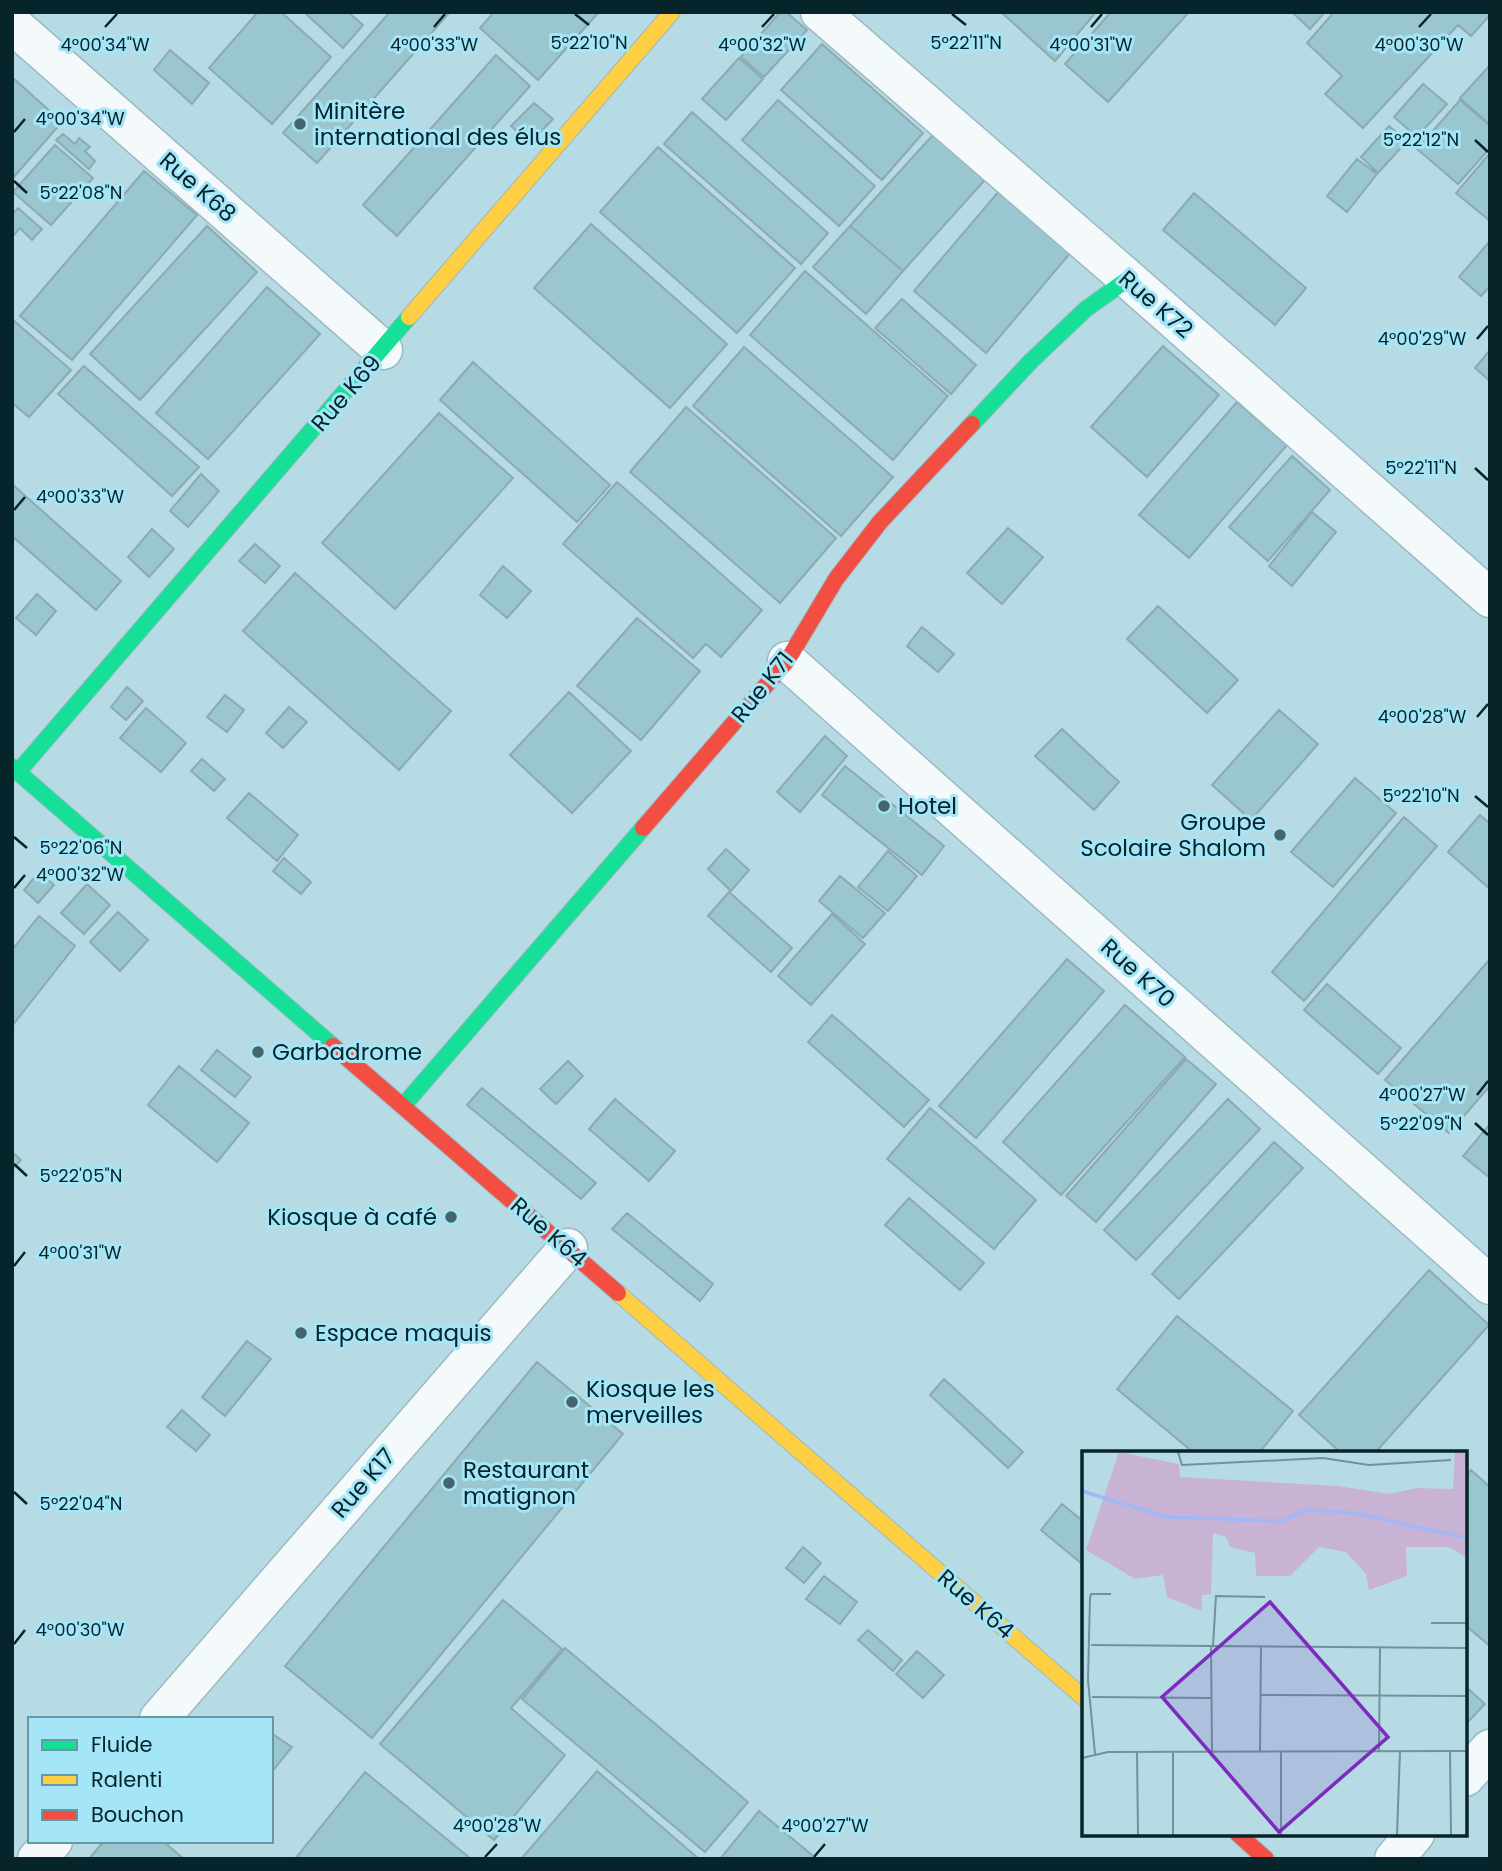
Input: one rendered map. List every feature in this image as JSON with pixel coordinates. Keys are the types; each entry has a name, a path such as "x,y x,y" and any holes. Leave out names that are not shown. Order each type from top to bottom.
{"street":[{"name":"Rue K69","path":"15,770 383,350 672,12"},
{"name":"Rue K72","path":"820,12 1490,598"},
{"name":"Rue K68","path":"12,24 383,350"},
{"name":"Rue K71","path":"403,1105 787,661 836,579 880,522 1031,361 1086,309 1128,279"},
{"name":"Rue K70","path":"787,661 1490,1285"},
{"name":"Rue K64","path":"15,770 1082,1696"},
{"name":"Rue K17","path":"161,1717 568,1248"},
{"path":"1467,1775 1490,1749"},
{"path":"1240,1836 1265,1859"},
{"path":"1394,1859 1414,1836"},
{"path":"37,1859 50,1843"}],"building":[{"path":"258,12 281,12 331,57 272,124 209,68"},
{"path":"304,12 348,12 363,25 343,48"},
{"path":"390,12 450,12 317,163 283,133"},
{"path":"494,12 599,12 538,80 480,28"},
{"path":"780,12 786,12 807,30 764,77 741,57"},
{"path":"1001,12 1096,12 1055,61"},
{"path":"1111,12 1189,12 1108,102 1065,64"},
{"path":"1292,12 1325,12 1310,29"},
{"path":"1334,12 1490,12 1490,15 1471,36 1458,25 1363,128 1325,94 1342,76 1307,43"},
{"path":"822,44 923,133 882,180 781,90"},
{"path":"170,50 209,83 192,104 154,70"},
{"path":"496,55 530,86 397,236 363,205"},
{"path":"739,58 763,79 726,120 702,99"},
{"path":"1490,65 1490,125 1460,98"},
{"path":"12,77 62,122 12,179"},
{"path":"1423,84 1447,104 1417,137 1394,117"},
{"path":"778,100 875,186 839,226 742,140"},
{"path":"1460,100 1490,126 1490,148 1458,184 1417,149"},
{"path":"534,103 553,119 530,143 511,126"},
{"path":"692,112 828,233 801,264 664,144"},
{"path":"942,125 993,171 903,271 850,226"},
{"path":"1389,126 1407,141 1378,173 1361,157"},
{"path":"63,134 75,144 79,138 90,147 85,151 95,161 89,169 56,140"},
{"path":"55,145 93,178 51,225 13,192"},
{"path":"658,147 795,268 737,333 600,212"},
{"path":"1490,153 1490,221 1456,193"},
{"path":"1357,159 1377,174 1347,212 1327,196"},
{"path":"144,171 197,215 72,360 20,316"},
{"path":"1000,190 1072,251 986,353 914,291"},
{"path":"1194,193 1306,288 1275,325 1163,230"},
{"path":"18,208 42,229 32,240 20,228 12,237 12,215"},
{"path":"591,224 727,344 670,408 534,288"},
{"path":"207,226 257,272 140,400 90,354"},
{"path":"850,226 903,271 866,314 813,267"},
{"path":"1490,241 1490,286 1481,296 1459,277"},
{"path":"805,271 948,396 893,460 750,335"},
{"path":"267,287 320,334 208,459 156,413"},
{"path":"902,299 976,365 951,394 875,328"},
{"path":"12,319 71,370 29,417 12,403"},
{"path":"1163,346 1219,395 1147,477 1091,427"},
{"path":"744,347 893,477 841,536 693,406"},
{"path":"1490,350 1490,381 1475,368"},
{"path":"473,362 610,485 577,522 440,400"},
{"path":"84,366 199,467 172,496 58,394"},
{"path":"1237,402 1287,445 1189,558 1139,515"},
{"path":"686,407 836,538 780,603 630,472"},
{"path":"439,413 513,478 395,609 322,543"},
{"path":"1292,456 1330,490 1268,561 1229,527"},
{"path":"201,474 219,491 188,527 170,511"},
{"path":"617,482 762,610 721,657 706,644 693,658 563,544"},
{"path":"12,484 121,581 96,610 12,536"},
{"path":"1312,512 1336,532 1292,586 1269,566"},
{"path":"1008,528 1043,557 1002,604 967,573"},
{"path":"152,529 174,549 149,577 128,557"},
{"path":"255,544 280,566 265,583 239,561"},
{"path":"503,566 531,591 507,618 480,595"},
{"path":"295,573 451,711 399,770 243,631"},
{"path":"37,594 56,611 36,635 16,618"},
{"path":"1158,606 1238,680 1207,713 1127,639"},
{"path":"637,618 700,671 641,740 577,686"},
{"path":"922,627 954,654 938,672 907,646"},
{"path":"127,687 143,701 126,720 111,707"},
{"path":"569,692 631,751 572,813 510,755"},
{"path":"225,695 244,710 227,732 207,717"},
{"path":"289,707 307,722 283,748 266,733"},
{"path":"146,708 186,743 161,772 120,738"},
{"path":"1279,710 1318,744 1251,820 1212,785"},
{"path":"1062,729 1119,782 1094,810 1035,756"},
{"path":"825,736 847,756 800,812 777,792"},
{"path":"202,759 225,779 214,791 191,771"},
{"path":"845,766 944,846 922,875 822,795"},
{"path":"1355,778 1396,813 1333,887 1291,852"},
{"path":"249,793 298,835 277,861 227,818"},
{"path":"1480,815 1490,824 1490,889 1448,852"},
{"path":"1404,817 1437,846 1304,1001 1272,972"},
{"path":"726,849 749,870 731,891 708,869"},
{"path":"888,851 917,876 888,911 858,887"},
{"path":"284,858 311,882 301,894 273,871"},
{"path":"39,872 54,885 38,903 24,890"},
{"path":"840,876 885,913 863,938 819,901"},
{"path":"87,884 110,905 84,934 61,913"},
{"path":"729,892 792,948 771,972 708,916"},
{"path":"118,912 148,940 120,971 90,942"},
{"path":"832,914 865,944 811,1005 778,976"},
{"path":"39,916 75,946 12,1026 12,950"},
{"path":"1067,959 1104,991 976,1138 939,1106"},
{"path":"1490,959 1490,1086 1449,1133 1385,1080"},
{"path":"1327,984 1401,1048 1378,1074 1304,1010"},
{"path":"1125,1005 1185,1057 1061,1195 1003,1142"},
{"path":"832,1015 929,1100 904,1127 808,1042"},
{"path":"217,1050 251,1077 235,1097 201,1070"},
{"path":"1186,1059 1216,1084 1096,1222 1066,1196"},
{"path":"568,1061 583,1076 556,1104 540,1089"},
{"path":"179,1066 249,1123 217,1162 148,1105"},
{"path":"482,1088 596,1183 581,1199 467,1105"},
{"path":"615,1099 675,1151 649,1181 589,1129"},
{"path":"1228,1099 1260,1129 1136,1260 1104,1230"},
{"path":"930,1108 1036,1200 994,1249 887,1159"},
{"path":"1490,1124 1490,1178 1463,1156"},
{"path":"1274,1142 1303,1168 1179,1299 1152,1274"},
{"path":"12,1152 21,1160 12,1170"},
{"path":"909,1198 984,1263 960,1290 885,1225"},
{"path":"627,1213 713,1284 700,1301 612,1229"},
{"path":"1429,1270 1489,1325 1377,1451 1339,1451 1299,1415"},
{"path":"1177,1316 1293,1411 1261,1451 1192,1451 1117,1389"},
{"path":"247,1341 271,1359 225,1416 202,1397"},
{"path":"537,1362 623,1434 372,1738 285,1666"},
{"path":"944,1379 1023,1452 1008,1468 930,1395"},
{"path":"182,1410 210,1435 196,1451 167,1427"},
{"path":"1471,1470 1490,1487 1490,1646 1467,1627 1467,1475"},
{"path":"1062,1504 1082,1520 1082,1564 1041,1530"},
{"path":"803,1547 821,1563 804,1583 786,1568"},
{"path":"824,1576 857,1602 840,1624 806,1599"},
{"path":"503,1600 562,1649 511,1708 565,1755 494,1840 380,1744"},
{"path":"868,1630 902,1660 893,1671 858,1640"},
{"path":"565,1648 748,1802 705,1852 522,1699"},
{"path":"917,1651 944,1675 923,1698 896,1674"},
{"path":"1467,1688 1485,1704 1467,1723"},
{"path":"273,1734 292,1747 273,1771"},
{"path":"597,1771 699,1859 521,1859"},
{"path":"365,1772 471,1859 295,1859"},
{"path":"759,1811 817,1859 720,1859"},
{"path":"102,1843 165,1843 184,1859 89,1859"}],"traffic: fast":[{"path":"972,424 1031,361 1086,309 1128,279"},
{"path":"18,772 409,317"},
{"path":"12,767 333,1046"},
{"path":"403,1106 643,828"}],"traffic: slow":[{"path":"409,317 672,12"},
{"path":"618,1293 1082,1696"}],"traffic: jam":[{"path":"643,828 787,661 836,579 880,522 972,424"},
{"path":"333,1046 618,1293"},
{"path":"1240,1836 1266,1859"}],"place":[{"name":"Minitère international des élus","path":"300,124"},
{"name":"Hotel","path":"884,806"},
{"name":"Groupe Scolaire Shalom","path":"1280,835"},
{"name":"Garbadrome","path":"258,1052"},
{"name":"Kiosque à café","path":"451,1217"},
{"name":"Espace maquis","path":"301,1333"},
{"name":"Kiosque les merveilles","path":"572,1402"},
{"name":"Restaurant matignon","path":"449,1483"}]}
